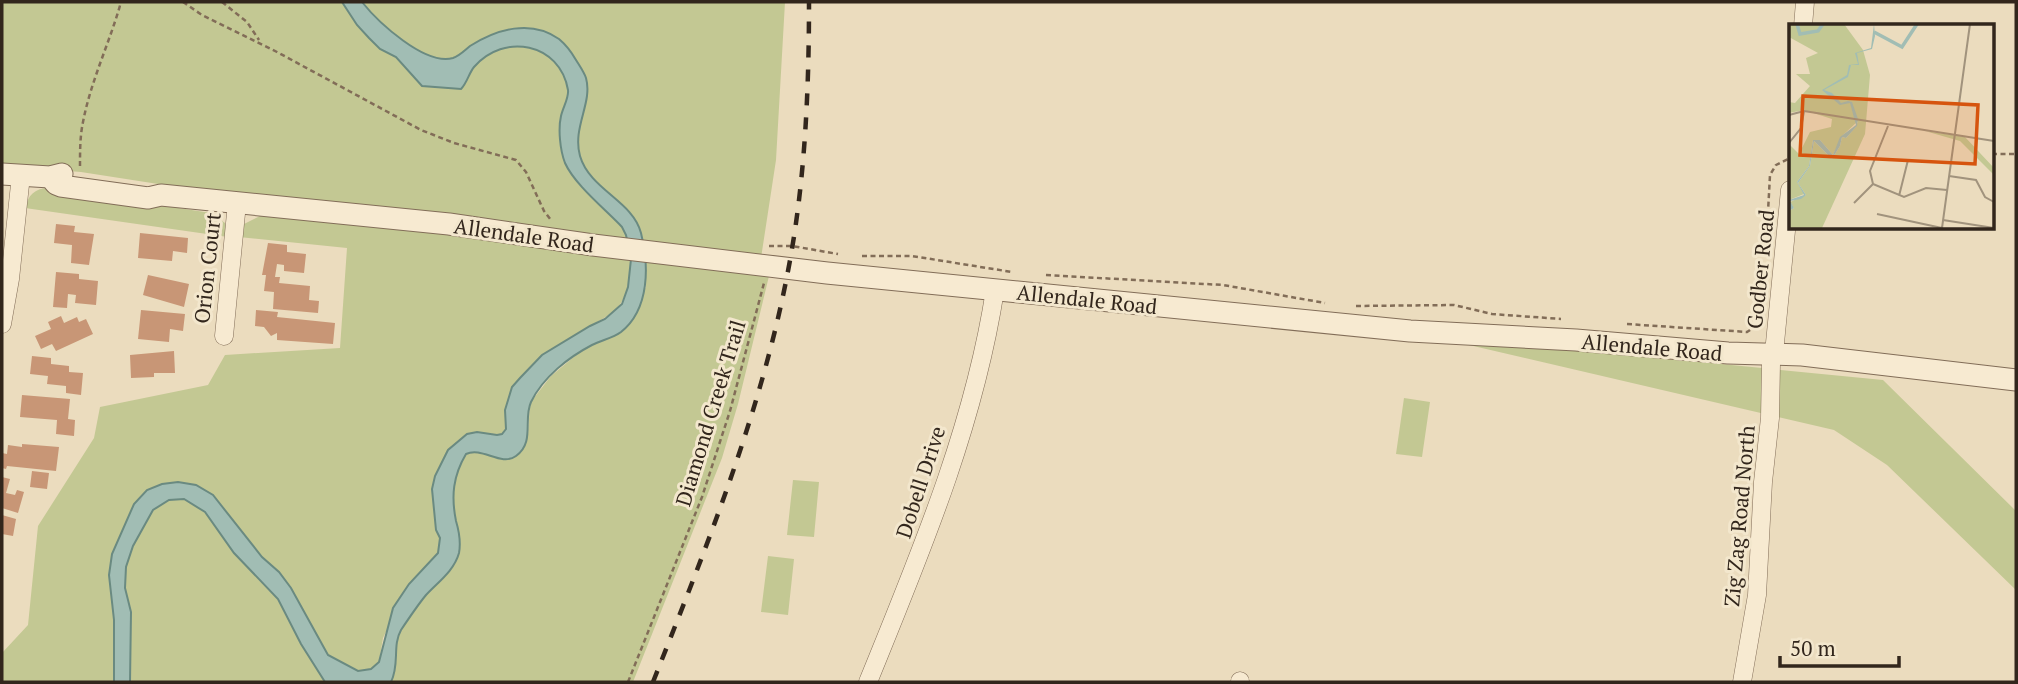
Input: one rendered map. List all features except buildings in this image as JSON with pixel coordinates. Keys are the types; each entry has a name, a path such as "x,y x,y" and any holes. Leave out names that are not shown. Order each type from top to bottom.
{"street":[{"path":"1803,24 1805,2"},
{"path":"2,324 10,279 11,175"},
{"name":"Allendale Road","path":"11,175 50,177 61,186 148,198 161,195 449,224 593,246 764,258 995,290 1410,331 1829,358 2016,380"},
{"name":"Godber Road","path":"1773,354 1789,200"},
{"name":"Orion Court","path":"223,336 237,204"},
{"name":"Dobell Drive","path":"868,682 944,490 985,341 995,290"},
{"name":"Zig Zag Road North","path":"1742,682 1757,595 1763,482 1770,418 1770,363 1773,354"}],"path":[{"path":"80,166 86,109 121,2"},
{"path":"183,2 202,15 261,43 421,130 454,143 516,160 526,172 544,212 553,223"},
{"path":"222,2 247,22 261,43"},
{"path":"1994,154 2016,153"},
{"path":"1766,259 1770,175 1776,165 1789,158"},
{"path":"764,258 778,245 841,254"},
{"path":"853,257 912,256 1017,272"},
{"name":"Diamond Creek Trail","path":"628,682 702,497 730,411 765,276 764,258"},
{"path":"1042,275 1223,285 1330,303"},
{"path":"1344,306 1454,305 1492,314 1572,320"},
{"path":"1624,324 1747,332 1756,326 1761,305"}],"green space":[{"path":"2,2 785,2 776,160 761,258 171,186 81,172 2,166"},
{"path":"49,188 211,213 225,223 228,237 25,208 33,193"},
{"path":"262,215 379,224 631,259 629,280 625,294 614,312 542,355 520,378 505,420 506,429 502,434 488,433 448,450 435,476 432,489 436,530 440,538 438,553 409,584 383,638 379,662 371,669 358,671 328,655 291,588 279,572 262,557 213,495 196,485 178,482 162,484 148,490 134,504 112,554 114,682 2,682 2,653 28,625 38,526 94,438 100,407 208,385 225,355 340,348 347,248 239,237 244,224"},
{"path":"645,256 769,276 722,458 633,682 391,682 401,630 423,599 450,571 459,553 454,495 458,470 466,454 477,452 504,459 528,435 530,403 551,376 581,351 622,331 646,287"},
{"path":"1426,335 1883,380 2016,511 2016,590 1887,465 1834,430"},
{"path":"1404,398 1430,402 1422,457 1396,454"},
{"path":"793,480 819,482 814,537 787,535"},
{"path":"184,499 205,512 234,553 278,599 301,644 325,682 130,682 131,612 125,588 126,567 133,546 153,510 169,500"},
{"path":"768,556 794,559 788,615 761,612"}],"water":[{"path":"342,2 362,2 390,31 416,49 442,59 453,58 491,35 514,29 537,29 561,41 586,78 587,97 578,145 585,168 630,212 641,233 646,272 642,299 631,322 621,332 574,355 542,384 531,402 527,438 522,451 510,459 478,452 466,454 458,470 454,495 459,553 450,571 426,595 401,630 391,682 325,682 301,644 278,599 234,553 205,512 184,499 169,500 153,510 133,546 126,567 125,588 131,612 130,682 114,682 114,620 109,575 112,554 134,504 147,490 178,482 196,485 213,495 262,557 279,572 291,588 328,655 358,671 371,669 379,662 393,608 409,584 438,553 440,538 436,530 432,489 435,476 448,450 467,434 502,434 506,429 505,410 512,387 542,355 605,319 622,304 628,287 631,259 622,227 576,180 563,158 560,127 568,90 563,74 554,62 543,53 529,48 500,49 486,56 474,67 461,89 422,86 396,57 380,49 369,38"}],"railway":[{"path":"653,682 730,480 777,324 794,238 802,171 807,103 809,2"}]}
